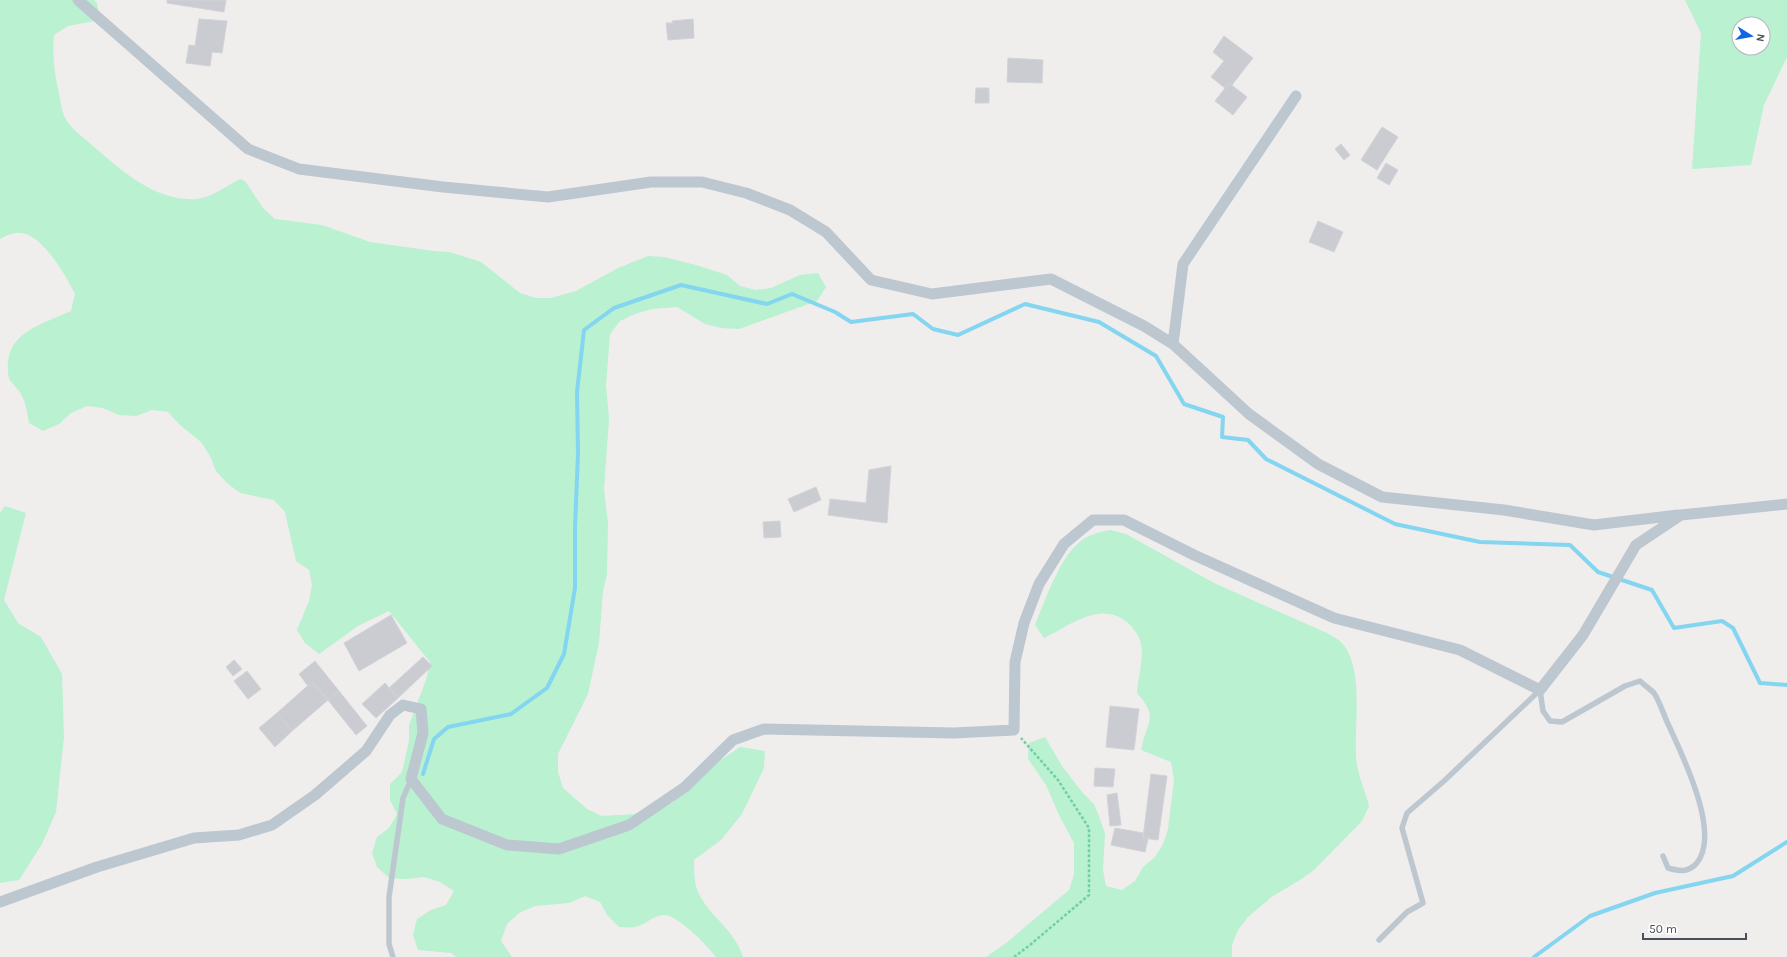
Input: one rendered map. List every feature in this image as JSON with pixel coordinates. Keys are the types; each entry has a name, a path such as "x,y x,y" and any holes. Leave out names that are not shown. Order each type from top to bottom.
{"street":[{"path":"78,0 248,150 299,169 443,187 548,197 651,182 702,182 746,193 790,210 826,232 871,280 932,294 1051,278 1144,326 1173,344 1248,414 1318,464 1382,498 1504,510 1594,525 1787,504"},
{"path":"1173,344 1183,264 1296,96"},
{"path":"0,902 97,867 194,838 239,835 272,825 315,795 366,751 390,715 403,705 421,709 423,733 411,780 442,819 507,845 559,849 630,825 685,787 733,740 764,729 954,733 1014,730 1015,662 1024,623 1038,584 1064,544 1093,520 1124,520 1194,555 1334,618 1460,650 1540,690 1583,635 1636,545 1681,515"}],"lane":[{"path":"1540,690 1543,711 1550,721 1562,722 1625,686 1640,681 1654,693 1686,764 1702,810 1704,841 1700,858 1692,868 1682,872 1668,868 1663,856"},
{"path":"1379,940 1407,912 1423,903 1402,828 1407,813 1444,781 1540,690"},
{"path":"393,957 389,944 389,898 403,798 411,780"}],"path":[{"path":"1014,730 1058,780 1089,828 1089,895 1014,957"}],"green space":[{"path":"0,0 94,0 97,3 100,20 68,26 54,35 54,67 64,116 78,133 116,166 141,183 168,196 182,199 202,198 213,194 241,179 245,181 263,208 275,219 322,225 370,242 450,252 481,262 520,293 536,298 551,298 576,291 618,268 648,256 664,257 696,265 727,275 740,286 756,290 771,288 800,275 818,273 826,287 817,301 739,329 721,328 705,324 677,307 652,309 635,314 620,321 610,334 606,385 609,419 604,489 608,523 607,574 603,591 599,643 588,694 558,754 558,772 563,788 587,809 602,816 634,814 672,803 715,764 740,747 765,751 764,768 742,814 721,840 694,860 695,882 699,894 734,939 743,957 716,957 691,931 676,919 669,916 659,916 635,927 619,927 607,915 600,902 585,896 569,903 535,906 519,913 507,924 501,941 512,957 456,957 451,953 418,950 413,935 417,919 431,910 446,905 454,891 440,882 424,877 407,879 389,878 377,867 372,853 377,837 389,828 397,814 390,800 390,784 402,772 409,741 409,725 426,680 430,662 389,611 358,626 319,654 305,643 297,630 309,601 312,585 309,570 296,561 285,512 274,500 240,493 227,483 216,471 210,456 201,442 180,425 168,412 152,410 136,416 119,415 103,408 87,406 71,413 59,424 43,431 29,423 23,399 19,391 9,379 8,363 11,351 17,341 36,326 71,311 75,294 60,267 53,258 45,248 29,235 21,233 10,234 0,239"},
{"path":"1685,0 1787,0 1787,57 1764,105 1751,165 1692,169 1701,33"},
{"path":"5,506 26,513 4,600 18,623 41,637 62,674 64,737 56,812 42,844 19,880 0,883 0,513"},
{"path":"1110,530 1126,534 1214,583 1327,633 1340,641 1348,652 1356,679 1356,761 1369,806 1362,821 1314,870 1273,896 1248,917 1238,930 1232,945 1232,957 986,957 1006,943 1069,890 1074,874 1074,843 1059,815 1046,785 1028,759 1029,743 1045,737 1062,766 1082,792 1094,804 1105,834 1103,870 1106,886 1122,890 1135,881 1143,867 1155,857 1163,844 1168,829 1174,780 1171,762 1141,750 1150,720 1150,715 1144,702 1137,693 1142,650 1136,632 1128,623 1118,616 1107,614 1096,614 1085,617 1044,638 1035,625 1048,592 1066,557 1073,548 1088,537"}],"building":[{"path":"167,0 226,0 224,12 167,3"},
{"path":"199,19 227,21 222,53 212,52 210,66 186,63 189,45 195,46"},
{"path":"693,19 694,38 668,40 666,23"},
{"path":"1224,36 1253,58 1232,85 1229,83 1225,88 1211,77 1224,61 1213,52"},
{"path":"1008,58 1043,60 1042,83 1007,82"},
{"path":"1229,83 1247,97 1233,115 1215,101"},
{"path":"976,88 989,88 989,103 975,103"},
{"path":"1382,127 1398,137 1377,170 1361,160"},
{"path":"1341,144 1350,155 1344,160 1335,149"},
{"path":"1386,163 1398,170 1389,185 1377,178"},
{"path":"1318,221 1343,232 1334,252 1309,242"},
{"path":"891,466 887,523 828,515 830,499 866,503 869,470"},
{"path":"816,487 821,500 794,512 788,499"},
{"path":"780,521 781,537 764,538 763,522"},
{"path":"391,615 407,643 359,671 344,643"},
{"path":"423,657 432,666 398,698 389,688"},
{"path":"234,660 242,669 233,676 226,667"},
{"path":"315,661 339,691 328,700 312,682 308,686 299,674"},
{"path":"247,671 261,689 248,699 234,681"},
{"path":"312,682 328,700 292,731 277,713"},
{"path":"385,683 398,698 376,718 362,704"},
{"path":"339,691 367,726 356,735 328,700"},
{"path":"1110,706 1139,709 1134,750 1106,747"},
{"path":"277,713 292,731 275,747 259,728"},
{"path":"1095,768 1115,769 1113,787 1094,786"},
{"path":"1151,774 1167,776 1158,840 1143,838"},
{"path":"1117,793 1121,825 1110,826 1107,795"},
{"path":"1115,828 1143,833 1143,838 1148,839 1145,852 1111,845"}],"waterway":[{"path":"423,774 434,739 448,727 511,714 547,688 564,654 575,588 575,527 578,454 577,392 584,330 614,308 681,285 767,304 792,294 835,312 851,322 913,314 933,329 958,335 1025,304 1099,322 1156,356 1184,404 1223,417 1222,437 1248,440 1266,459 1395,524 1480,542 1570,545 1598,572 1652,590 1674,628 1722,621 1733,628 1760,683 1787,685"},
{"path":"1534,957 1590,916 1655,893 1733,876 1787,842"}]}
